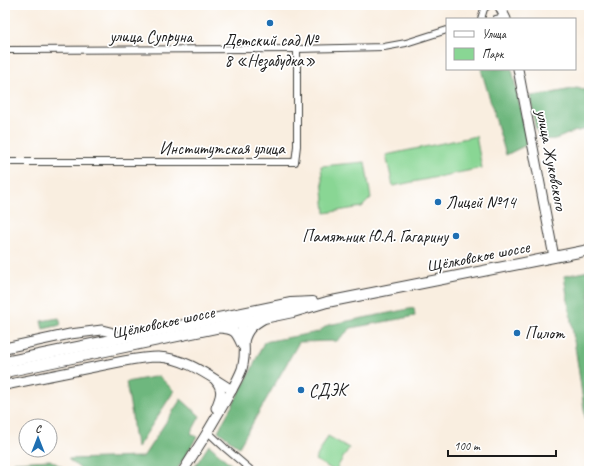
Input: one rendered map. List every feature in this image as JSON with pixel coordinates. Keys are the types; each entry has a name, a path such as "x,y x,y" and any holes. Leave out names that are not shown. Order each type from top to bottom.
{"main road":[{"name":"Щёлковское шоссе","path":"5,372 293,312 327,302 589,250"},
{"name":"Щёлковское шоссе","path":"5,362 291,303 327,302"}],"street":[{"path":"482,18 484,9 489,5"},
{"path":"499,5 506,18"},
{"path":"297,49 384,47 406,43 446,30"},
{"name":"улица Супруна","path":"5,50 297,49"},
{"name":"Институтская улица","path":"5,162 295,162 297,152 297,49"},
{"name":"улица Жуковского","path":"518,70 554,257"},
{"path":"184,471 232,390 244,361 241,323 234,314"},
{"path":"244,346 247,332 264,318"},
{"path":"218,328 230,329 244,346"},
{"path":"5,348 70,334 102,330 110,332 118,338"},
{"path":"5,385 124,361 159,357 178,361 195,368 232,390"},
{"path":"218,381 234,379 240,373"},
{"path":"208,432 220,396 221,390 218,381"},
{"path":"208,432 252,471"}],"green space":[{"path":"481,70 512,70 528,144 506,155"},
{"path":"577,88 589,91 589,128 554,139 540,138 535,126 531,96"},
{"path":"476,136 482,168 393,186 386,155"},
{"path":"365,162 371,198 362,207 325,213 321,166"},
{"path":"589,271 589,444 564,276"},
{"path":"414,308 415,316 351,328 337,341 299,342 239,447 218,431 249,375 264,342 318,332 328,325"},
{"path":"59,318 61,325 43,329 41,321"},
{"path":"159,376 174,391 137,448 126,382"},
{"path":"181,399 200,416 191,433 197,437 176,471 83,471 68,459 143,457"},
{"path":"328,436 349,448 335,471 315,460"},
{"path":"209,445 235,468 235,471 192,471"},
{"path":"50,460 69,471 16,471 14,462"}],"place":[{"name":"Детский сад № 8 «Незабудка»","path":"270,23"},
{"name":"Лицей №14","path":"438,202"},
{"name":"Памятник Ю.А. Гагарину","path":"456,236"},
{"name":"Пилот","path":"517,333"},
{"name":"СДЭК","path":"301,390"}]}
